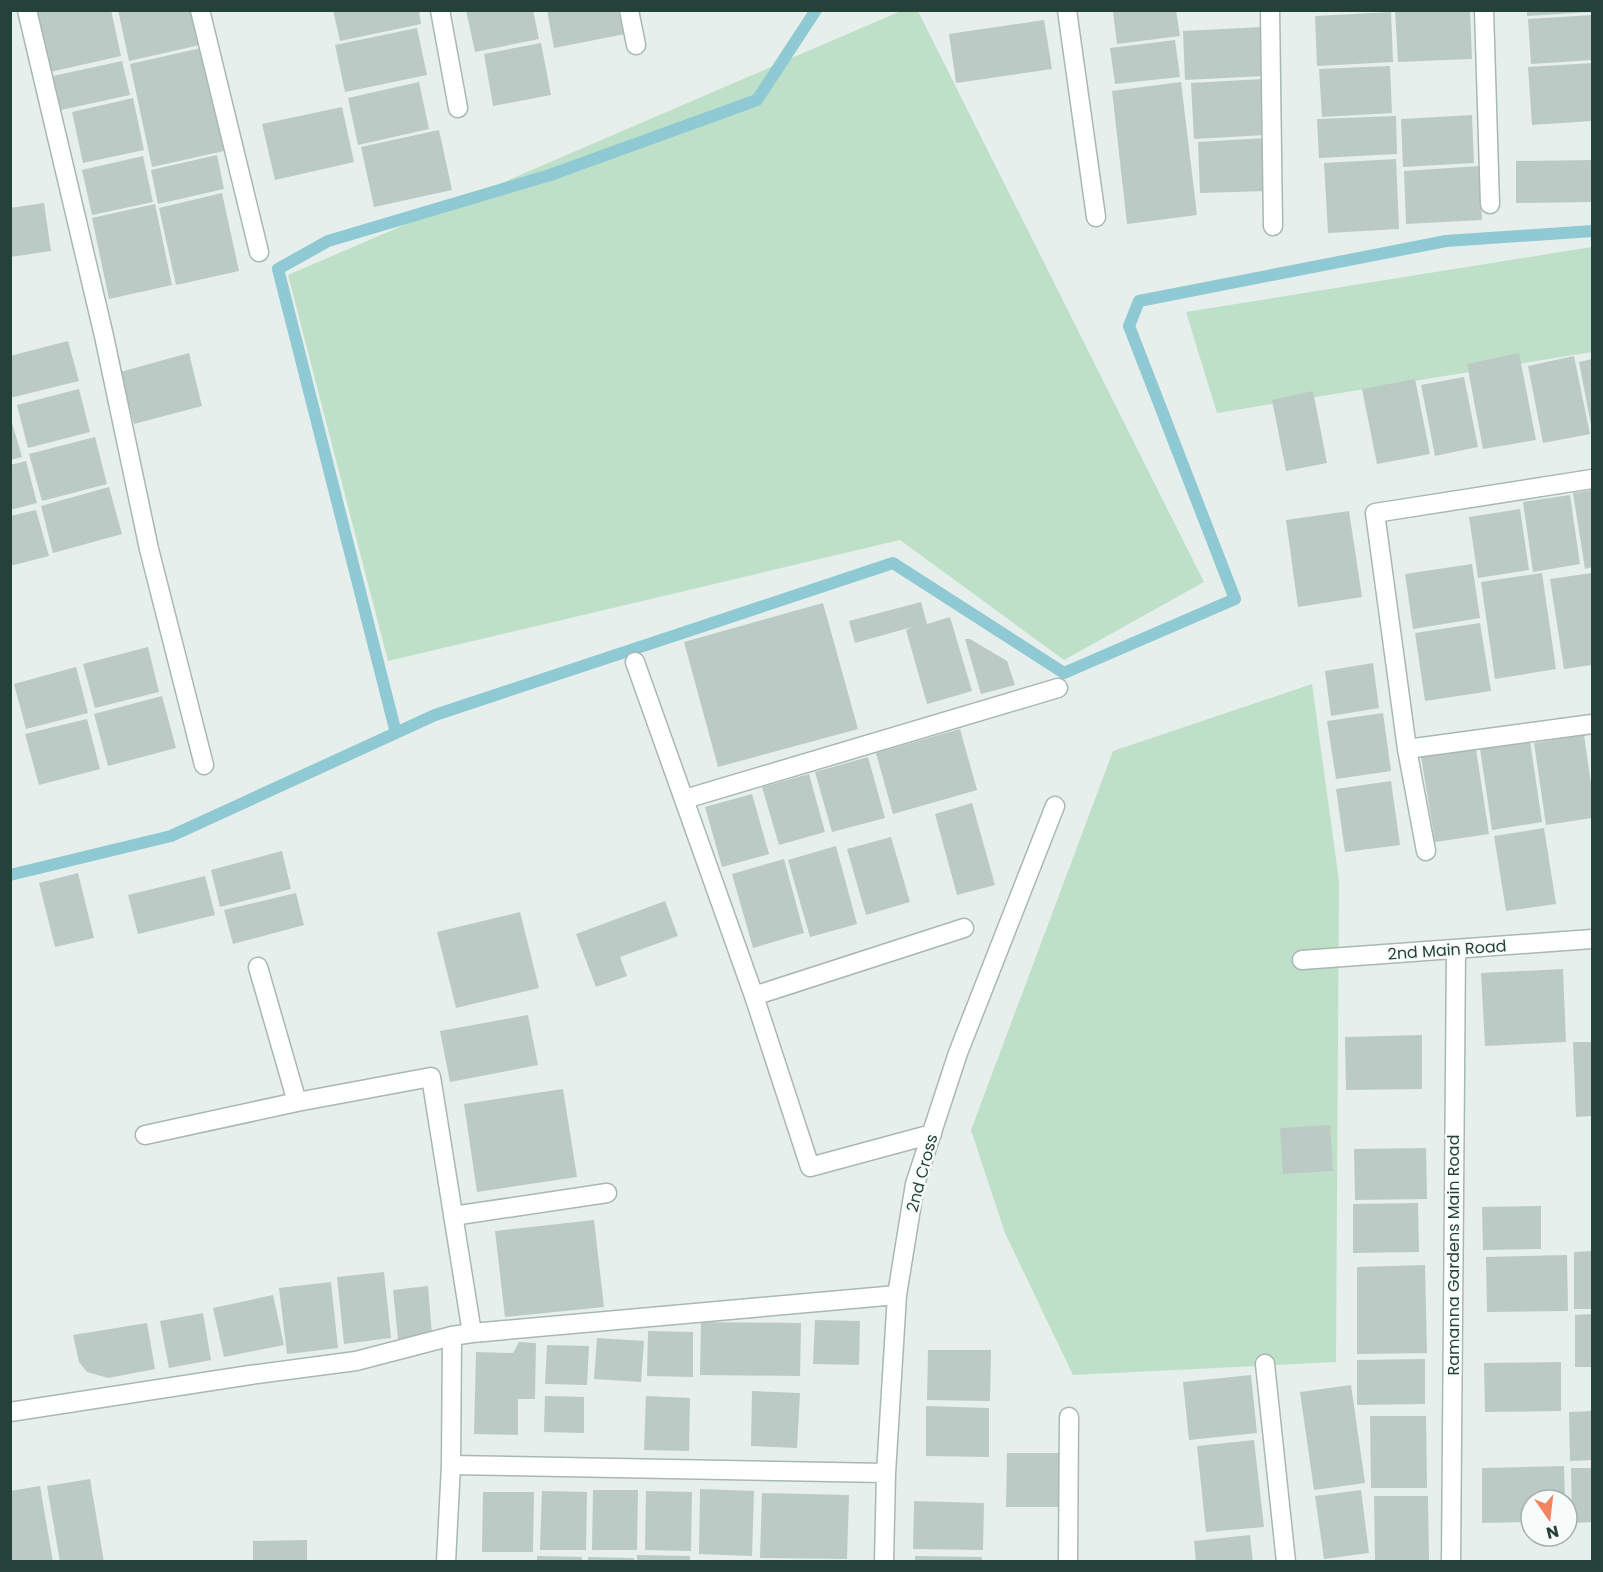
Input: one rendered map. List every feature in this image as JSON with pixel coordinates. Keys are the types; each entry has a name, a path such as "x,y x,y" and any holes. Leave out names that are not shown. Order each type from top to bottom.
{"street":[{"path":"27,10 104,336 149,549 204,765"},
{"path":"200,10 259,252"},
{"path":"440,10 458,108"},
{"path":"629,10 636,45"},
{"path":"1067,10 1096,217"},
{"path":"1270,10 1273,226"},
{"path":"1484,10 1490,204"},
{"path":"1426,851 1407,749 1375,513 1593,479"},
{"path":"635,662 754,996 810,1167 932,1134"},
{"path":"685,799 1058,688"},
{"path":"1407,749 1593,724"},
{"name":"2nd Cross","path":"884,1562 886,1473 897,1295 915,1184 958,1053 1055,806"},
{"path":"754,996 964,928"},
{"name":"2nd Main Road","path":"1302,960 1593,939"},
{"name":"Ramanna Gardens Main Road","path":"1451,1562 1456,949"},
{"path":"258,967 297,1102"},
{"path":"146,1135 297,1102 431,1077 472,1333"},
{"path":"453,1216 607,1193"},
{"path":"10,1412 356,1361 472,1333 897,1295"},
{"path":"446,1562 451,1465 452,1336"},
{"path":"1265,1364 1286,1562"},
{"path":"1068,1562 1069,1417"},
{"path":"451,1465 886,1473"}],"green space":[{"path":"901,11 918,11 1204,582 1064,660 900,540 388,661 288,275"},
{"path":"1592,247 1592,352 1217,413 1186,312"},
{"path":"1312,684 1339,881 1336,1362 1073,1375 1005,1233 971,1130 1113,751"}],"building":[{"path":"36,10 111,10 121,56 50,72"},
{"path":"118,10 193,10 200,45 129,61"},
{"path":"333,10 419,10 421,24 340,41"},
{"path":"466,10 533,10 539,39 475,52"},
{"path":"547,10 621,10 625,34 554,48"},
{"path":"1176,10 1180,36 1117,44 1113,12"},
{"path":"1395,10 1470,10 1472,59 1398,62"},
{"path":"1527,10 1592,10 1592,12 1527,16"},
{"path":"1391,12 1393,62 1317,66 1315,16"},
{"path":"1592,15 1592,60 1531,64 1528,19"},
{"path":"1044,20 1052,69 956,83 949,34"},
{"path":"1262,27 1264,76 1185,80 1183,31"},
{"path":"417,28 427,75 345,92 335,45"},
{"path":"1175,40 1180,77 1115,84 1110,48"},
{"path":"541,43 551,95 493,106 484,54"},
{"path":"201,48 224,151 152,167 130,64"},
{"path":"122,61 130,95 61,110 53,76"},
{"path":"1592,63 1592,121 1532,125 1528,67"},
{"path":"1390,66 1392,113 1322,117 1319,69"},
{"path":"1263,79 1265,135 1194,139 1191,83"},
{"path":"419,82 429,129 358,145 348,98"},
{"path":"1181,82 1197,215 1127,224 1112,91"},
{"path":"133,98 144,150 83,163 72,112"},
{"path":"342,107 354,162 275,180 262,124"},
{"path":"1472,115 1474,163 1403,167 1401,119"},
{"path":"1396,116 1397,154 1319,158 1317,119"},
{"path":"439,130 452,190 374,207 361,147"},
{"path":"1266,138 1268,191 1200,193 1198,142"},
{"path":"217,155 224,189 158,204 151,170"},
{"path":"143,156 153,202 92,215 82,170"},
{"path":"1396,159 1399,229 1328,233 1324,163"},
{"path":"1592,160 1592,202 1516,203 1516,161"},
{"path":"1480,166 1482,220 1406,224 1404,171"},
{"path":"222,193 239,271 176,285 159,208"},
{"path":"44,203 51,251 10,257 10,208"},
{"path":"155,204 172,285 109,299 92,218"},
{"path":"68,341 79,381 10,398 10,356"},
{"path":"189,353 202,406 134,424 120,372"},
{"path":"1519,353 1536,440 1483,449 1467,364"},
{"path":"1574,356 1590,434 1543,443 1528,366"},
{"path":"1592,359 1592,425 1591,425 1579,362"},
{"path":"1464,377 1478,447 1435,456 1421,385"},
{"path":"1415,379 1430,454 1377,464 1362,389"},
{"path":"79,389 90,432 28,448 17,405"},
{"path":"1313,391 1327,463 1286,471 1272,400"},
{"path":"10,416 22,457 10,460"},
{"path":"95,437 107,484 42,501 29,454"},
{"path":"26,461 37,503 10,510 10,465"},
{"path":"109,487 122,534 53,553 41,506"},
{"path":"1592,490 1592,567 1585,569 1573,493"},
{"path":"1570,495 1580,564 1533,572 1523,502"},
{"path":"1520,509 1529,570 1478,578 1469,517"},
{"path":"36,510 49,556 10,566 10,516"},
{"path":"1349,511 1362,597 1298,607 1286,520"},
{"path":"1472,564 1480,618 1413,629 1405,574"},
{"path":"1542,573 1556,669 1495,679 1481,582"},
{"path":"1592,573 1592,665 1564,669 1550,579"},
{"path":"921,602 927,624 950,617 972,691 927,704 906,630 912,627 855,643 849,621"},
{"path":"823,603 858,729 718,767 684,642"},
{"path":"1480,623 1491,691 1425,701 1415,633"},
{"path":"965,639 970,639 1007,661 1015,685 981,694"},
{"path":"148,647 159,692 95,708 83,664"},
{"path":"1373,663 1379,708 1331,716 1325,671"},
{"path":"76,667 88,713 26,729 14,684"},
{"path":"162,696 176,748 108,766 94,714"},
{"path":"1383,713 1391,771 1336,779 1327,721"},
{"path":"87,719 100,769 39,785 25,734"},
{"path":"960,729 977,790 893,814 876,753"},
{"path":"1584,735 1592,791 1592,818 1546,825 1534,743"},
{"path":"1530,741 1542,822 1492,830 1480,749"},
{"path":"1476,749 1489,834 1435,842 1421,757"},
{"path":"868,757 885,818 832,832 815,772"},
{"path":"809,774 825,832 779,845 762,787"},
{"path":"1391,781 1400,845 1345,852 1336,789"},
{"path":"752,794 769,854 722,867 705,807"},
{"path":"972,803 995,885 957,895 935,814"},
{"path":"1544,828 1556,904 1506,911 1494,836"},
{"path":"891,837 910,902 866,915 847,849"},
{"path":"836,846 857,924 810,937 788,860"},
{"path":"282,851 291,889 220,907 211,870"},
{"path":"784,859 804,933 753,948 732,874"},
{"path":"78,873 94,938 55,947 39,883"},
{"path":"205,876 215,915 138,934 128,895"},
{"path":"296,893 304,925 233,944 224,910"},
{"path":"665,901 678,936 620,957 627,976 596,987 576,934"},
{"path":"520,912 539,988 456,1008 437,932"},
{"path":"1563,969 1566,1042 1485,1046 1481,973"},
{"path":"528,1015 538,1065 450,1082 440,1031"},
{"path":"1422,1035 1422,1089 1346,1090 1345,1037"},
{"path":"1573,1042 1592,1042 1592,1116 1576,1117"},
{"path":"563,1089 577,1177 477,1192 464,1104"},
{"path":"1330,1125 1333,1171 1283,1174 1280,1128"},
{"path":"1426,1148 1427,1199 1355,1200 1354,1149"},
{"path":"1418,1203 1419,1252 1353,1253 1353,1204"},
{"path":"1541,1206 1541,1249 1483,1250 1482,1207"},
{"path":"594,1220 604,1307 505,1317 495,1231"},
{"path":"1592,1251 1592,1309 1574,1309 1574,1252"},
{"path":"1567,1255 1568,1311 1487,1312 1486,1257"},
{"path":"1425,1265 1427,1353 1357,1354 1357,1267"},
{"path":"384,1272 391,1338 344,1344 337,1277"},
{"path":"331,1282 338,1348 287,1354 279,1288"},
{"path":"428,1286 432,1335 398,1339 393,1290"},
{"path":"273,1295 284,1345 224,1357 213,1308"},
{"path":"203,1313 211,1360 169,1368 160,1321"},
{"path":"1592,1314 1592,1367 1575,1367 1575,1315"},
{"path":"815,1320 860,1321 859,1365 813,1364"},
{"path":"701,1322 801,1323 800,1376 700,1375"},
{"path":"147,1323 155,1369 108,1378 87,1372 79,1362 73,1335"},
{"path":"648,1331 693,1332 693,1377 647,1376"},
{"path":"597,1338 644,1341 641,1382 594,1379"},
{"path":"519,1342 536,1343 535,1399 518,1399 518,1435 474,1434 476,1352 513,1353"},
{"path":"547,1345 589,1346 587,1385 545,1384"},
{"path":"928,1350 991,1350 990,1401 927,1400"},
{"path":"1425,1359 1425,1404 1357,1405 1357,1360"},
{"path":"1561,1362 1561,1411 1485,1412 1484,1363"},
{"path":"1251,1375 1257,1433 1189,1440 1183,1382"},
{"path":"1351,1385 1365,1483 1314,1490 1300,1392"},
{"path":"752,1391 800,1393 797,1448 751,1446"},
{"path":"545,1396 584,1397 584,1433 544,1432"},
{"path":"646,1396 690,1398 689,1451 644,1450"},
{"path":"926,1406 989,1408 989,1457 926,1456"},
{"path":"1592,1411 1592,1460 1570,1461 1569,1412"},
{"path":"1370,1416 1426,1416 1427,1488 1371,1488"},
{"path":"1254,1440 1264,1527 1206,1532 1197,1446"},
{"path":"1007,1453 1061,1453 1061,1507 1006,1507"},
{"path":"1564,1466 1565,1488 1519,1488 1519,1522 1482,1523 1482,1468"},
{"path":"1571,1468 1592,1468 1592,1522 1579,1523 1579,1488 1571,1488"},
{"path":"90,1479 104,1562 60,1562 47,1486"},
{"path":"40,1486 53,1562 10,1562 10,1491"},
{"path":"700,1489 754,1491 752,1556 699,1554"},
{"path":"593,1490 638,1490 637,1550 592,1550"},
{"path":"1361,1490 1369,1553 1324,1559 1315,1496"},
{"path":"542,1491 587,1492 586,1550 540,1550"},
{"path":"646,1491 692,1492 691,1551 645,1550"},
{"path":"483,1492 534,1492 533,1552 482,1552"},
{"path":"762,1493 849,1495 847,1559 760,1558"},
{"path":"1374,1496 1428,1496 1429,1562 1375,1562"},
{"path":"914,1501 984,1503 983,1550 913,1549"},
{"path":"1250,1535 1253,1562 1196,1562 1194,1541"},
{"path":"307,1540 307,1562 253,1562 253,1541"},
{"path":"637,1555 690,1556 690,1562 637,1562"},
{"path":"537,1556 582,1557 582,1562 537,1562"},
{"path":"915,1556 982,1557 982,1562 915,1562"},
{"path":"588,1557 634,1558 634,1562 588,1562"}],"waterway":[{"path":"396,733 278,269 328,241 550,175 757,100 816,10"},
{"path":"10,875 171,836 435,715 893,563 1064,673 1235,599 1129,326 1139,301 1446,241 1592,231"}]}
